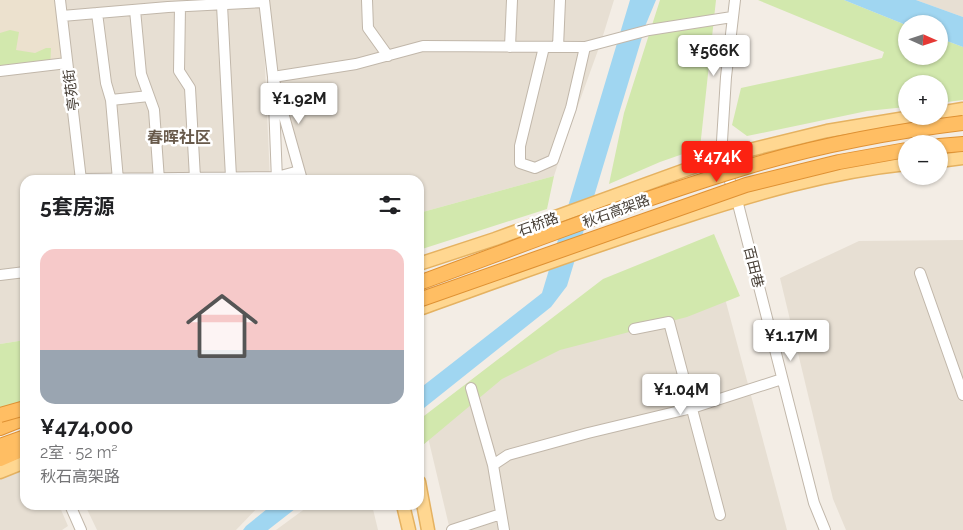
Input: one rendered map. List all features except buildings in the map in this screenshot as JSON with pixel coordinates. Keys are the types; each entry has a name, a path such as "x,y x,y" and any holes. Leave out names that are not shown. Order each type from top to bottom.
{"highway":[{"name":"秋石高架路","path":"424,281 663,194 742,168 816,149 921,128 963,123"},
{"path":"948,145 963,144"},
{"name":"秋石高架路","path":"424,298 746,185 839,162 898,151"},
{"path":"948,151 963,152"},
{"path":"0,417 20,410"},
{"path":"0,428 20,420"},
{"path":"0,446 20,439"},
{"path":"0,459 20,450"}],"main road":[{"path":"948,112 963,109"},
{"name":"石桥路","path":"424,262 551,219 721,157 827,131 898,119"},
{"path":"948,160 963,158"},
{"path":"424,315 578,256 614,240 737,200 818,178 898,165"},
{"path":"424,307 539,270"},
{"path":"0,452 20,444"},
{"path":"0,472 20,464"},
{"path":"424,509 428,530"},
{"path":"404,510 409,530"}],"street":[{"name":"亭苑街","path":"60,0 80,175"},
{"path":"368,0 368,28 388,56"},
{"path":"510,47 512,0"},
{"path":"558,47 560,0"},
{"name":"百田巷","path":"735,0 721,157 737,200 814,503 825,530"},
{"path":"62,16 135,10 168,4 180,7 264,1 273,76 277,175"},
{"path":"222,4 230,175"},
{"path":"180,7 179,70 190,88 195,175"},
{"path":"135,10 141,74 154,110 159,175"},
{"path":"97,13 106,83 111,100 118,175"},
{"path":"273,76 356,64 423,46 584,47 649,30 732,17"},
{"path":"544,47 520,146 520,163 535,168 553,160 571,108 584,47"},
{"path":"0,71 67,63"},
{"path":"273,76 300,175"},
{"path":"111,100 149,96"},
{"path":"0,275 20,273"},
{"path":"920,273 963,395"},
{"path":"634,329 669,322 720,515"},
{"path":"493,465 508,455 588,433 692,408 782,379"},
{"path":"471,388 493,465 504,530"},
{"path":"72,510 81,530"},
{"path":"452,530 501,514"}],"shaded area":[{"path":"0,0 60,0 67,63 0,71"},
{"path":"53,0 262,0 270,175 20,175 20,341 0,344 0,71"},
{"path":"269,0 614,0 554,176 424,212 424,175 302,175 273,77"},
{"path":"916,0 963,0 963,17"},
{"path":"963,240 963,530 846,530 833,499 780,278 859,241"},
{"path":"723,291 787,530 450,530 426,429 447,399 501,357"},
{"path":"20,469 20,510 61,510 68,526 62,530 0,530 0,477"},
{"path":"87,510 255,510 236,530 97,530"},
{"path":"303,510 373,510 378,530 276,530"}],"green space":[{"path":"660,0 716,0 700,148 660,162 609,184 624,113"},
{"path":"758,0 844,0 898,22 898,65 948,65 948,41 963,47 963,100 948,102 948,75 898,75 898,108 867,111 747,136 732,125 741,88 882,58 884,52"},
{"path":"10,30 19,32 16,50 35,53 51,48 50,69 0,75 0,33"},
{"path":"554,176 547,209 424,248 424,212"},
{"path":"714,234 740,296 687,317 560,350 502,379 424,444 424,416 603,279"},
{"path":"20,341 20,404 0,410 0,344"}],"water":[{"path":"630,0 656,0 646,24 567,286 551,307 424,408 424,385 542,293"},
{"path":"844,0 916,0 963,17 963,47 948,41 948,15 898,15 898,22"},
{"path":"266,510 294,510 268,530 243,530"}],"district":[{"name":"春晖社区","path":"179,137"}]}
